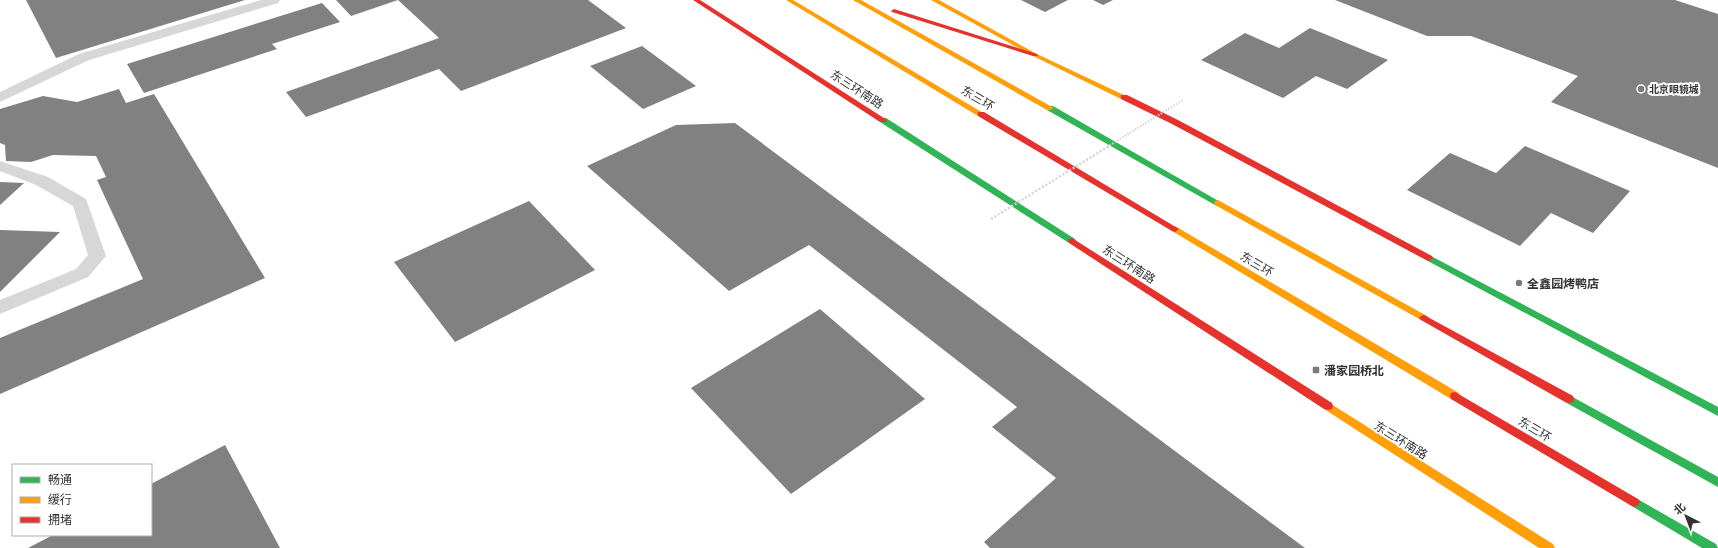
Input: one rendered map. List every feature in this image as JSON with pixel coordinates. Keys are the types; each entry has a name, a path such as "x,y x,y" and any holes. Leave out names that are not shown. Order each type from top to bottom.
{"main road":[{"name":"东三环南路","path":"696,0 1549,548"},
{"name":"东三环","path":"789,0 1712,548"},
{"path":"856,0 1718,482"},
{"path":"859,0 1035,55"},
{"path":"934,0 1035,55 1175,122 1700,400 1718,408"},
{"path":"1700,400 1718,412"}],"lane":[{"path":"0,98 84,58 274,0"},
{"path":"0,166 42,181 80,203 97,256 82,273 0,306"}],"path":[{"path":"991,219 1183,100"}],"building":[{"path":"26,0 245,0 56,58"},
{"path":"336,0 398,0 351,16"},
{"path":"398,0 588,0 626,28 461,91 439,69 306,117 286,92 439,38"},
{"path":"1021,0 1068,0 1045,12"},
{"path":"1093,0 1113,0 1103,5"},
{"name":"北京眼镜城","path":"1335,0 1675,0 1718,14 1718,168 1551,102 1578,76 1471,36 1427,36"},
{"path":"322,3 340,22 272,44 277,49 144,93 127,64"},
{"path":"1310,28 1388,60 1347,89 1316,76 1283,98 1201,60 1245,33 1279,48"},
{"path":"642,46 696,86 643,109 590,66"},
{"path":"119,89 126,103 154,94 265,278 0,394 0,338 143,279 97,180 106,177 96,156 53,155 31,162 6,161 5,145 0,143 0,109 43,96 77,102"},
{"path":"735,123 1305,548 990,548 984,542 1056,478 992,427 1017,407 809,245 729,291 587,166 676,125"},
{"path":"1525,146 1630,191 1593,233 1551,213 1520,246 1407,190 1450,153 1496,173"},
{"path":"0,182 24,183 0,205"},
{"path":"529,201 595,270 455,342 394,262"},
{"path":"0,230 60,232 0,292"},
{"path":"820,309 925,399 791,494 691,388"},
{"path":"225,445 280,548 28,548 51,536 152,536 152,483"}],"traffic: fast":[{"path":"1050,108 1218,203"},
{"path":"883,120 1072,241"},
{"path":"1429,258 1718,412"},
{"path":"1569,399 1718,482"},
{"path":"1634,502 1712,548"}],"traffic: slow":[{"path":"789,0 981,114"},
{"path":"856,0 1050,108"},
{"path":"934,0 1035,55 1124,97"},
{"path":"1218,203 1424,318"},
{"path":"1175,229 1455,396"},
{"path":"1328,406 1549,548"}],"traffic: jam":[{"path":"696,0 883,120"},
{"path":"894,11 1035,55"},
{"path":"1124,97 1175,122 1429,258"},
{"path":"981,114 1175,229"},
{"path":"1072,241 1328,406"},
{"path":"1424,318 1569,399"},
{"path":"1455,396 1634,502"}],"place":[{"name":"北京眼镜城","path":"1641,89"},
{"name":"全鑫园烤鸭店","path":"1519,283"},
{"name":"潘家园桥北","path":"1316,370"}]}
